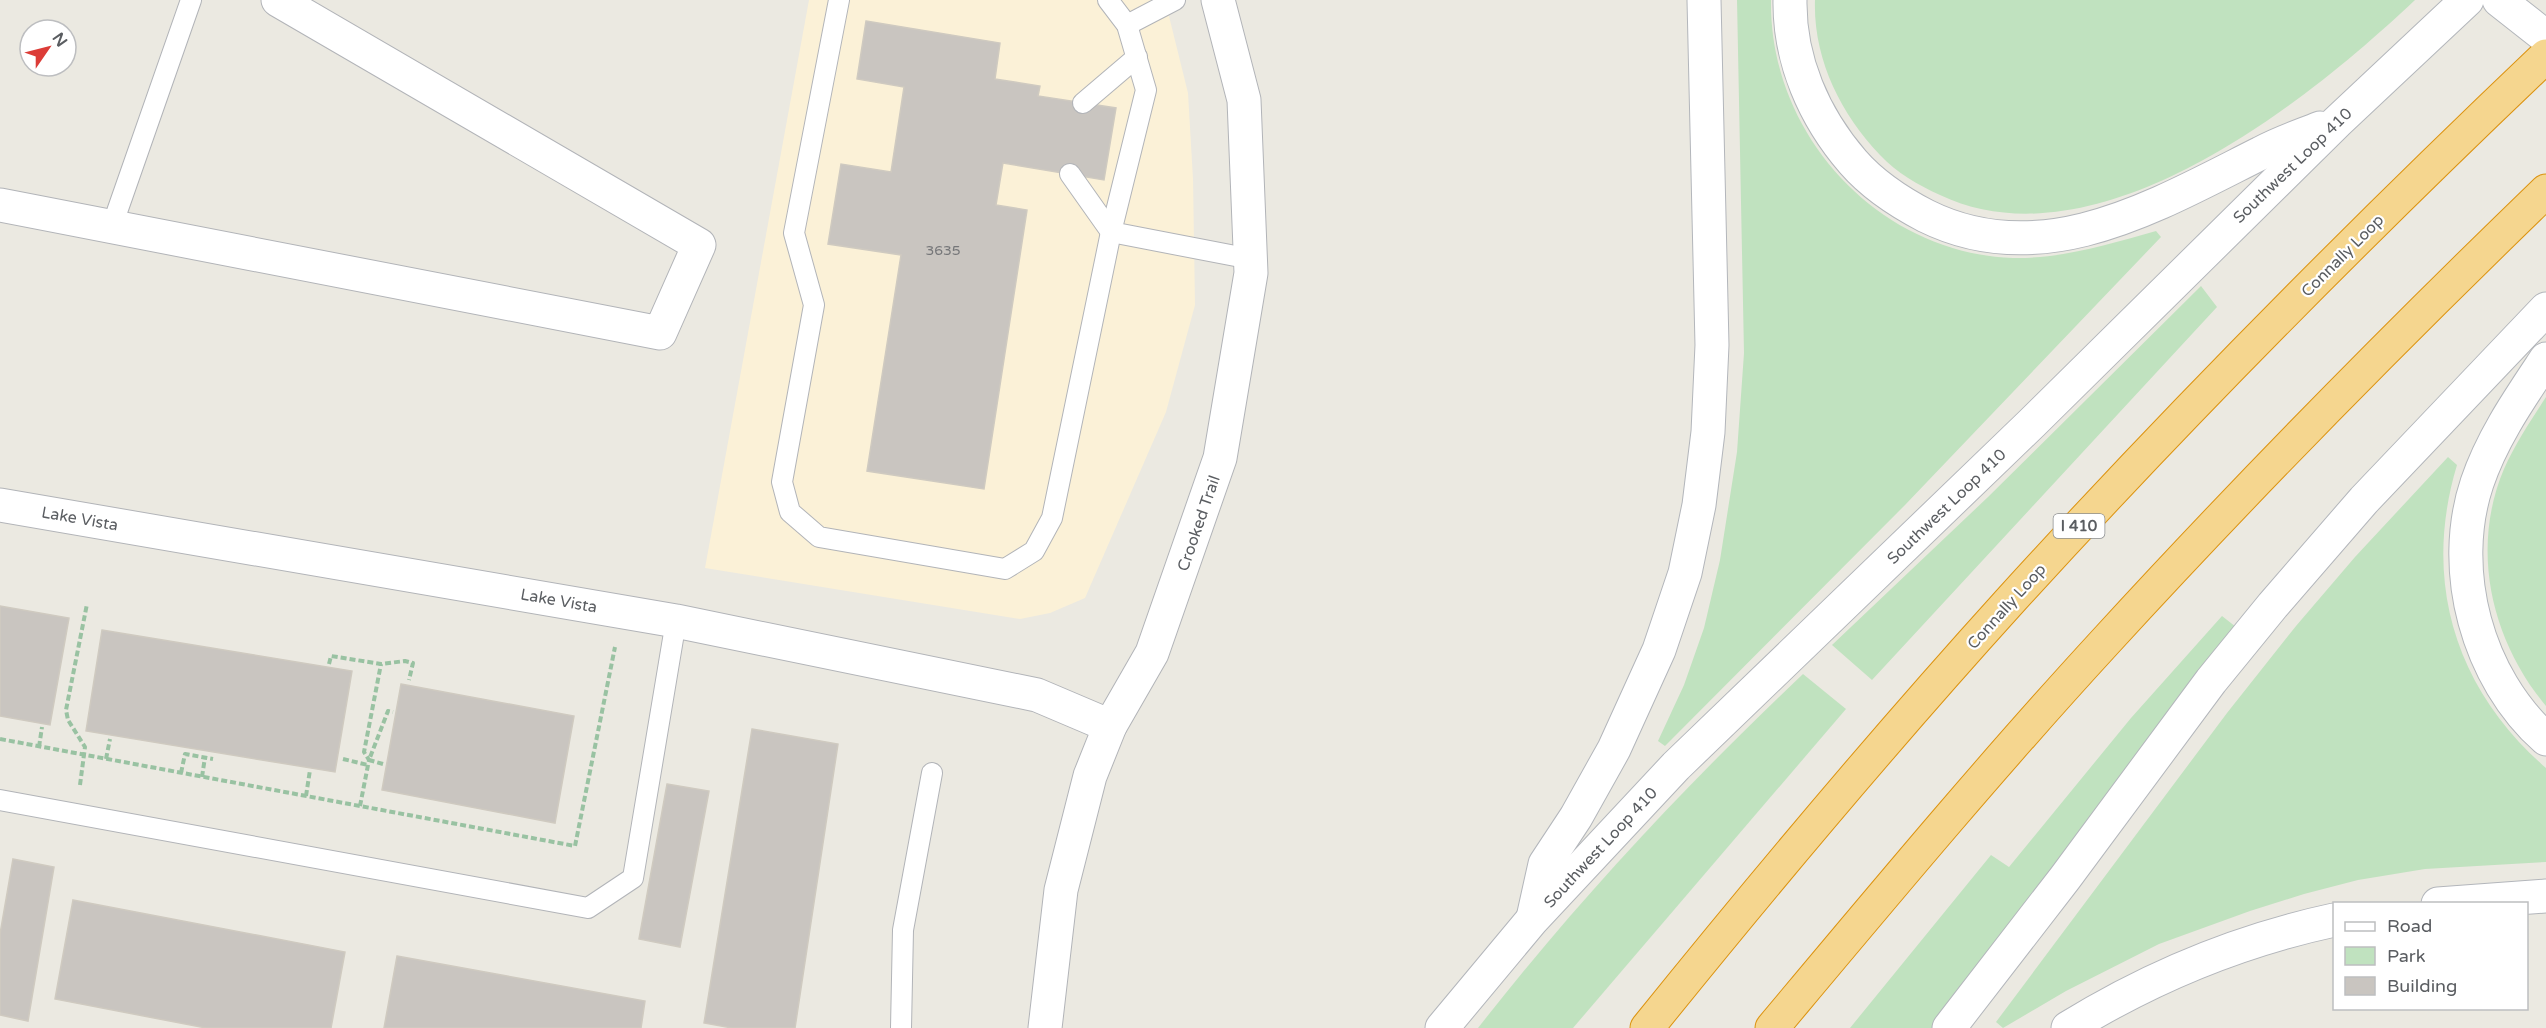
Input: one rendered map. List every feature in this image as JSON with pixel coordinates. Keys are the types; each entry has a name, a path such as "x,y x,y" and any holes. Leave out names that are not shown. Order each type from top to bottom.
{"highway":[{"name":"Connally Loop","path":"1647,1028 1739,914 1916,707 2010,602 2193,406 2291,306 2546,56"},
{"path":"1772,1028 1996,765 2105,642 2299,438 2546,191"}],"main road":[{"path":"0,205 660,333 699,245 278,0"},
{"name":"Crooked Trail","path":"1045,1028 1061,890 1090,776 1110,726 1152,653 1220,458 1251,273 1251,259 1244,100 1218,0"},
{"path":"1532,920 1545,864 1576,817 1614,749 1659,650 1684,573 1700,505 1709,424 1712,345 1704,0"},
{"path":"1790,0 1795,52 1805,85 1844,151 1869,178 1898,200 1937,221 1973,232 2033,237 2092,229 2168,200 2262,152 2337,122"},
{"name":"Southwest Loop 410","path":"1442,1028 1532,920 1676,766 2032,423 2337,122 2468,0"},
{"path":"2499,0 2546,38"},
{"path":"1949,1028 2066,878 2211,681 2273,605 2372,492 2546,309"},
{"path":"2546,359 2519,400 2486,459 2471,507 2466,551 2470,603 2486,656 2512,700 2546,739"},
{"name":"Lake Vista","path":"0,505 676,621 1037,695 1110,726"},
{"path":"2453,902 2546,896"},
{"path":"2068,1028 2124,997 2199,962 2236,948 2333,920"}],"lane":[{"path":"111,226 191,0"},
{"path":"839,0 795,233 814,305 782,482 790,512 819,537 1005,569 1034,551 1052,518 1110,232 1146,90 1127,25 1108,0"},
{"path":"1127,25 1175,0"},
{"path":"1083,103 1137,57"},
{"path":"1070,174 1110,232 1251,259"},
{"path":"0,800 588,908 633,878 676,621"},
{"path":"901,1028 903,930 933,773"}],"path":[{"path":"85,755 84,744 68,720 66,710 87,604"},
{"path":"0,739 574,846 615,647"},
{"path":"328,664 331,656 381,664 405,661 413,663 409,680"},
{"path":"368,762 364,752 381,664"},
{"path":"360,806 368,762 388,711 393,712"},
{"path":"39,747 42,727"},
{"path":"106,759 110,739"},
{"path":"181,773 185,754 213,759"},
{"path":"202,777 205,757"},
{"path":"343,759 383,764"},
{"path":"306,796 310,771"}],"shaded area":[{"path":"809,0 1165,0 1188,93 1193,179 1195,305 1166,412 1085,598 1050,613 1020,619 705,568"}],"green space":[{"path":"1737,0 1771,0 1775,49 1789,96 1811,139 1841,177 1877,210 1918,234 1964,251 2013,258 2067,253 2103,246 2156,231 2161,237 1905,505 1665,746 1658,741 1684,685 1704,628 1720,560 1737,452 1744,353"},
{"path":"1815,0 2415,0 2370,41 2317,84 2259,126 2196,164 2131,193 2066,211 2001,212 1940,195 1908,178 1880,155 1853,121 1832,84 1819,43"},
{"path":"2201,286 2217,307 1872,680 1832,645 1988,497"},
{"path":"2546,397 2546,706 2527,680 2511,652 2500,623 2492,593 2488,562 2488,530 2494,499 2504,469 2518,441"},
{"path":"2448,457 2457,465 2447,508 2443,550 2446,591 2454,630 2469,668 2489,704 2515,737 2546,768 2546,862 2425,869 2358,880 2304,894 2159,944 2066,991 2003,1028 1996,1022 2227,713 2296,626 2355,557"},
{"path":"2222,616 2236,627 1933,1028 1850,1028 1991,855 2009,867 2131,718"},
{"path":"1803,674 1846,709 1573,1028 1478,1028 1555,934 1634,845 1716,759"}],"building":[{"path":"866,21 1000,43 995,79 1040,86 1038,96 1116,108 1104,180 1003,163 996,205 1027,210 984,489 867,471 901,255 828,244 841,164 891,172 904,87 857,79"},
{"path":"0,606 69,618 50,725 0,716"},
{"path":"102,630 352,671 335,772 86,731"},
{"path":"401,684 574,716 555,823 382,790"},
{"path":"752,729 838,744 795,1028 732,1028 704,1023"},
{"path":"667,784 709,791 680,947 639,939"},
{"path":"13,859 54,867 28,1021 0,1015 0,934"},
{"path":"73,900 345,952 331,1028 206,1028 55,999"},
{"path":"397,956 645,1001 641,1028 384,1028"}]}
